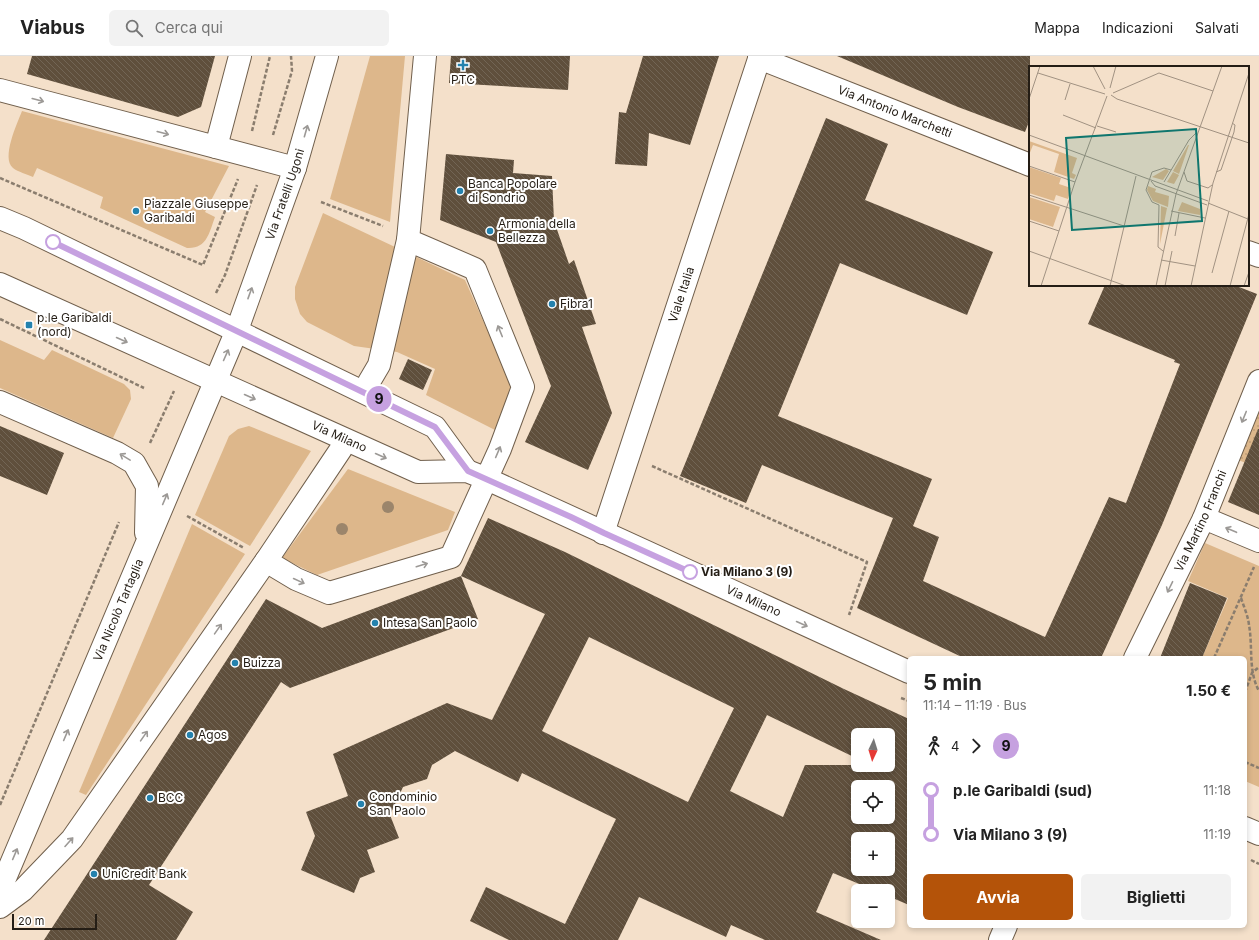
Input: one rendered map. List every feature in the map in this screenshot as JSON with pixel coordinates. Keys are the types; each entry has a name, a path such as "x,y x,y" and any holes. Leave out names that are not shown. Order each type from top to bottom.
{"street":[{"path":"216,147 240,56"},
{"name":"Via Fratelli Ugoni","path":"237,330 295,168 327,56"},
{"path":"369,382 379,365 409,232 425,56"},
{"name":"Via Antonio Marchetti","path":"760,57 1029,165"},
{"name":"Viale Italia","path":"604,533 760,57"},
{"path":"0,90 295,168"},
{"path":"0,218 24,228 237,330"},
{"path":"0,907 23,890 72,839 266,561 296,579 329,594 451,556 477,475 500,449 522,387 475,268 409,232"},
{"path":"1249,252 1259,256"},
{"path":"0,284 215,381"},
{"name":"Via Milano","path":"237,330 435,427 477,475"},
{"name":"Via Nicolò Tartaglia","path":"0,890 237,330"},
{"name":"Via Milano","path":"215,381 418,472 477,475 907,671"},
{"name":"Via Martino Franchi","path":"1136,656 1204,518 1259,381"},
{"path":"0,402 117,453 134,463 147,486 146,544"},
{"name":"Via Milano","path":"266,561 341,450"},
{"path":"1204,518 1259,542"},
{"path":"1247,829 1259,834"},
{"path":"1000,940 1005,928"}],"path":[{"path":"252,132 270,56"},
{"path":"206,315 225,275 266,161 292,71 291,56"},
{"path":"0,178 203,265 240,173"},
{"path":"321,202 396,231 409,232"},
{"path":"0,319 144,388"},
{"path":"138,471 171,400 183,367"},
{"path":"652,466 867,562 849,615"},
{"path":"0,805 122,515"},
{"path":"186,516 246,549"},
{"path":"1215,656 1254,567"},
{"path":"1240,598 1246,612 1249,625 1252,673 1259,691"},
{"path":"1247,687 1252,673 1259,667"},
{"path":"1247,763 1259,768"}],"shaded area":[{"path":"370,56 405,56 390,222 330,199"},
{"path":"22,111 229,166 205,212 215,217 206,239 199,246 187,248 100,208 103,197 37,168 33,177 17,171 10,163 9,149"},
{"path":"323,213 465,280 513,388 495,430 426,395 435,369 397,352 354,346 307,322 300,314 295,299 295,287"},
{"path":"0,340 44,360 52,350 124,384 130,390 131,399 113,438 0,388"},
{"path":"1259,409 1259,468 1238,460"},
{"path":"249,426 311,451 250,546 195,515 229,436 238,429"},
{"path":"348,469 455,512 448,530 317,575 282,558"},
{"path":"192,524 245,554 86,795 79,792"},
{"path":"1205,543 1259,566 1259,787 1247,782 1247,656 1203,656 1228,598 1188,581"}],"building":[{"path":"32,56 215,56 201,107 178,117 27,74"},
{"path":"451,56 570,56 568,90 449,83"},
{"path":"643,56 719,56 690,145 649,133 647,166 615,164 619,112 626,113"},
{"path":"837,56 1030,56 1029,122 1025,132 958,107"},
{"path":"826,118 888,144 865,200 993,252 967,315 840,263 778,416 932,479 913,526 939,537 923,581 1045,637 1109,497 1126,503 1180,364 1174,362 1175,360 1088,324 1105,286 1237,286 1257,294 1162,525 1102,656 960,656 857,608 893,518 762,465 746,503 680,476"},
{"path":"446,154 514,160 513,173 552,176 554,221 569,264 574,260 596,324 582,327 612,413 588,470 525,442 551,386 496,242 440,220"},
{"path":"408,359 432,370 423,390 399,379"},
{"path":"0,426 64,453 47,495 0,476"},
{"path":"1259,429 1259,515 1228,502"},
{"path":"488,518 565,552 844,689 907,718 907,904 895,899 895,884 859,884 833,873 816,912 881,940 765,940 731,925 726,937 639,897 618,940 509,940 470,921 486,887 565,924 616,819 522,773 518,782 455,751 432,765 427,779 403,787 390,815 399,838 367,850 375,872 360,878 354,893 301,870 315,836 306,812 348,796 333,754 447,703 492,720 545,614 461,576","holes":["589,637 734,708 688,802 542,731","767,715 851,756 851,728 895,728 895,772 851,772 851,765 805,765 783,817 730,791"]},
{"path":"461,576 478,619 290,688 281,682 149,885 193,912 176,940 44,940 266,599 322,628"},
{"path":"1190,583 1227,598 1203,656 1161,656"}],"bus line":[{"name":"9","path":"53,242 298,359 435,427 468,471 690,572"}],"place":[{"name":"PTC","path":"463,65"},
{"name":"Banca Popolare di Sondrio","path":"460,191"},
{"name":"Piazzale Giuseppe Garibaldi","path":"136,211"},
{"name":"Armonia della Bellezza","path":"490,231"},
{"name":"Fibra1","path":"552,304"},
{"name":"p.le Garibaldi (nord)","path":"29,325"},
{"name":"Via Milano 3 (9)","path":"690,572"},
{"name":"Intesa San Paolo","path":"375,623"},
{"name":"Buizza","path":"235,663"},
{"name":"Agos","path":"190,735"},
{"name":"BCC","path":"150,798"},
{"name":"Condominio San Paolo","path":"361,804"},
{"name":"UniCredit Bank","path":"94,874"}]}
